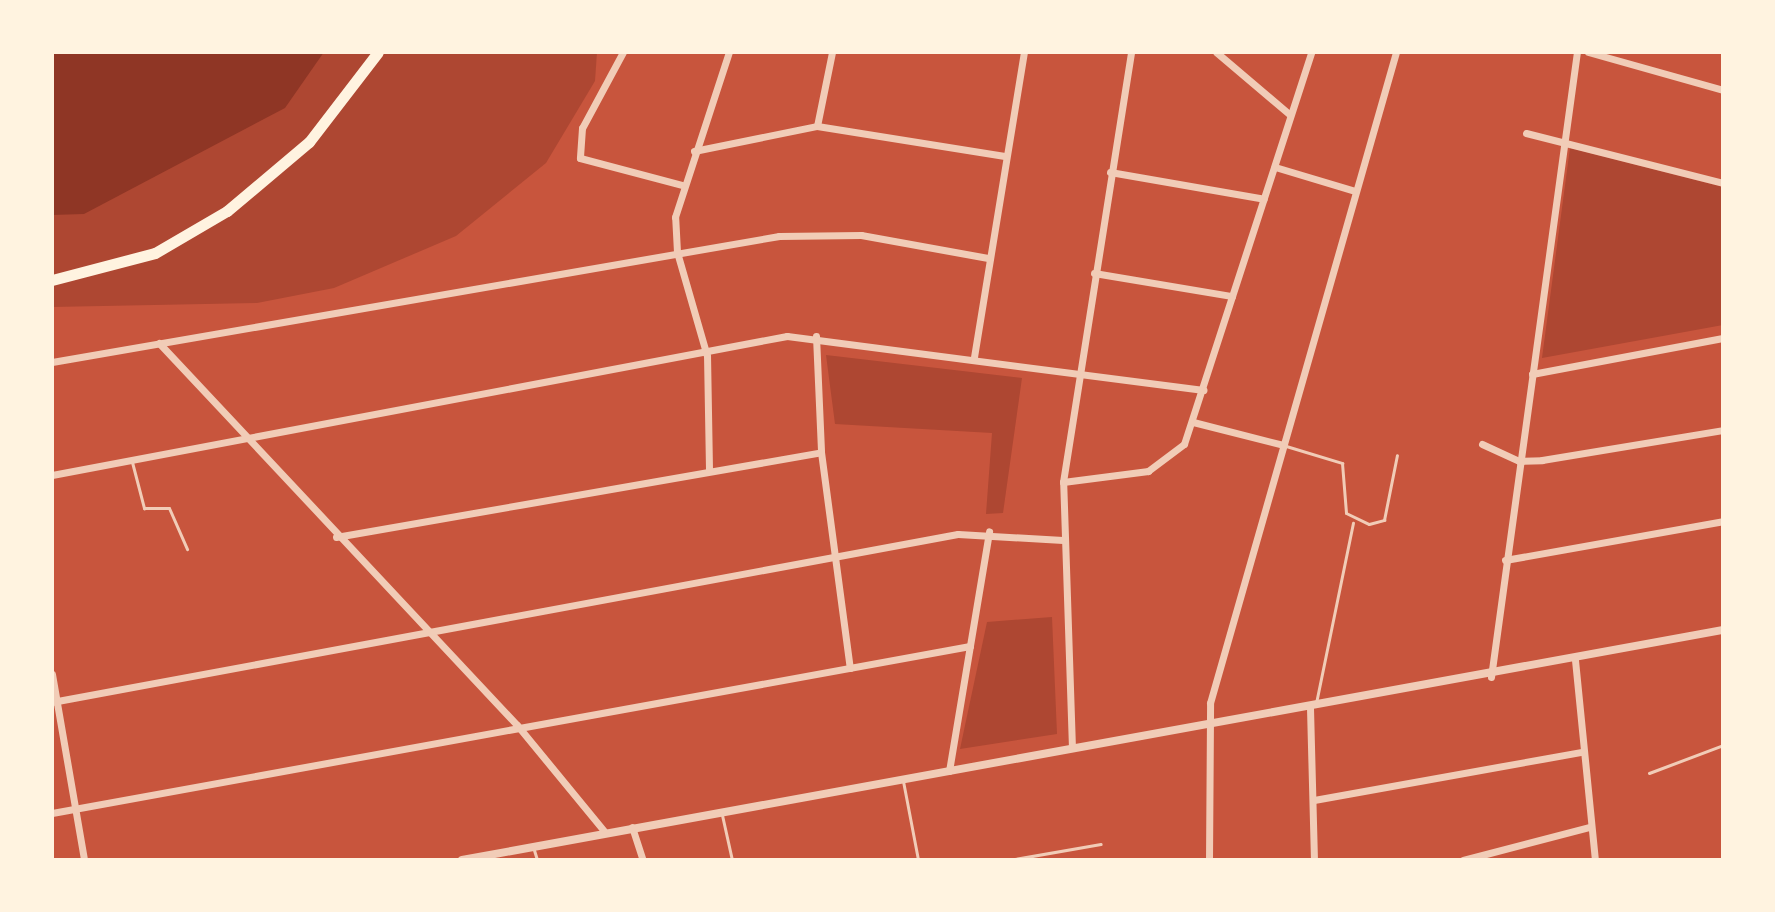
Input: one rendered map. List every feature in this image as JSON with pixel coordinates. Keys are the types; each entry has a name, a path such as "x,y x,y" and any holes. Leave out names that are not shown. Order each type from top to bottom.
{"highway":[{"path":"52,280 121,265 193,232 270,177 309,142 378,52"}],"street":[{"path":"623,52 582,128 580,158 682,185"},
{"path":"709,469 707,356 677,252 682,185 729,52"},
{"path":"817,126 832,52"},
{"path":"974,357 1024,52"},
{"path":"1072,748 1063,482 1077,369 1131,52"},
{"path":"1216,52 1289,114"},
{"path":"1063,482 1164,465 1193,422 1311,52"},
{"path":"1209,860 1207,725 1283,445 1396,52"},
{"path":"1491,677 1577,52"},
{"path":"1588,52 1723,90"},
{"path":"694,151 817,126 1005,156"},
{"path":"1526,133 1723,183"},
{"path":"1275,167 1355,191"},
{"path":"1110,172 1264,199"},
{"path":"52,362 677,252 833,233 988,258"},
{"path":"1094,273 1232,296"},
{"path":"52,475 254,442 816,336 1077,369 1204,390"},
{"path":"816,336 821,452 850,668"},
{"path":"1532,374 1723,338"},
{"path":"159,343 254,442 336,537 517,725 604,831"},
{"path":"1193,422 1283,445"},
{"path":"1482,444 1519,461 1723,430"},
{"path":"336,537 709,469 821,452"},
{"path":"1505,560 1723,521"},
{"path":"54,702 430,636 989,531 1063,540"},
{"path":"949,771 989,531"},
{"path":"462,860 604,831 1491,677 1723,630"},
{"path":"52,813 517,725 970,646"},
{"path":"1575,660 1595,860"},
{"path":"52,674 54,702 84,860"},
{"path":"1312,708 1314,860"},
{"path":"1314,800 1582,752"},
{"path":"632,827 643,860"},
{"path":"1463,860 1590,827"}],"lane":[{"path":"1283,445 1321,456 1347,470 1346,513 1353,523 1312,708"},
{"path":"1353,523 1384,520 1397,455"},
{"path":"132,462 144,508 169,508 187,549"},
{"path":"1649,773 1723,745"},
{"path":"902,779 918,860"},
{"path":"721,812 732,860"},
{"path":"1009,860 1101,844"},
{"path":"533,846 537,860"}],"shaded area":[{"path":"52,52 597,52 595,81 546,163 456,236 334,288 257,303 52,307"},
{"path":"52,52 324,52 285,108 84,214 52,215"},
{"path":"1570,148 1723,187 1723,325 1542,358"},
{"path":"826,355 1022,378 1003,513 986,514 992,433 835,424"},
{"path":"1052,617 1057,734 960,749 987,622"}]}
